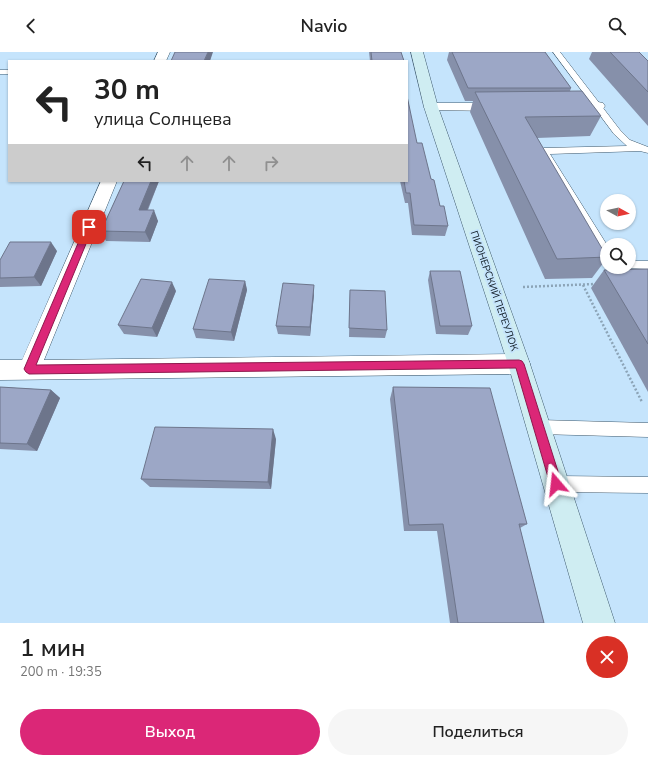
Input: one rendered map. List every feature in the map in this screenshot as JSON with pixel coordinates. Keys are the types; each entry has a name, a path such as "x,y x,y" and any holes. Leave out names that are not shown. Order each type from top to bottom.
{"street":[{"name":"ПИОНЕРСКИЙ ПЕРЕУЛОК","path":"417,52 431,107 519,364 599,623"},
{"path":"551,106 598,106"},
{"path":"431,107 512,107"},
{"path":"29,369 109,182"},
{"path":"0,370 519,364"}],"lane":[{"path":"556,52 627,142 644,149"},
{"path":"600,243 544,151 644,149"},
{"path":"636,265 648,265"},
{"path":"539,427 648,430"},
{"path":"556,484 648,485"}],"path":[{"path":"523,287 594,285 600,282"},
{"path":"583,285 642,402"}],"building":[{"path":"175,52 208,52 204,60 171,60"},
{"path":"371,52 401,52 404,60 372,60"},
{"path":"452,52 545,52 571,88 468,88"},
{"path":"610,52 639,52 648,61 648,92"},
{"path":"582,91 601,116 525,117 600,245 600,257 557,259 475,92"},
{"path":"408,101 417,143 422,143 431,179 434,180 440,206 444,206 448,226 414,225 410,193 406,193 404,182 408,182"},
{"path":"124,182 151,182 139,210 154,210 145,232 101,231"},
{"path":"10,242 51,242 34,277 0,278 0,260"},
{"path":"636,269 648,269 648,344 606,274 636,274"},
{"path":"430,271 460,271 472,326 440,326"},
{"path":"141,279 172,282 152,328 118,325"},
{"path":"209,279 245,281 231,332 193,329"},
{"path":"283,283 314,285 310,327 276,326"},
{"path":"350,290 385,291 387,330 349,328"},
{"path":"0,387 51,390 27,444 0,443"},
{"path":"393,387 490,388 527,524 519,524 544,623 458,623 443,524 409,525"},
{"path":"155,427 273,429 268,482 141,479"}],"route":[{"path":"89,227 29,369 519,364 556,484"}]}
